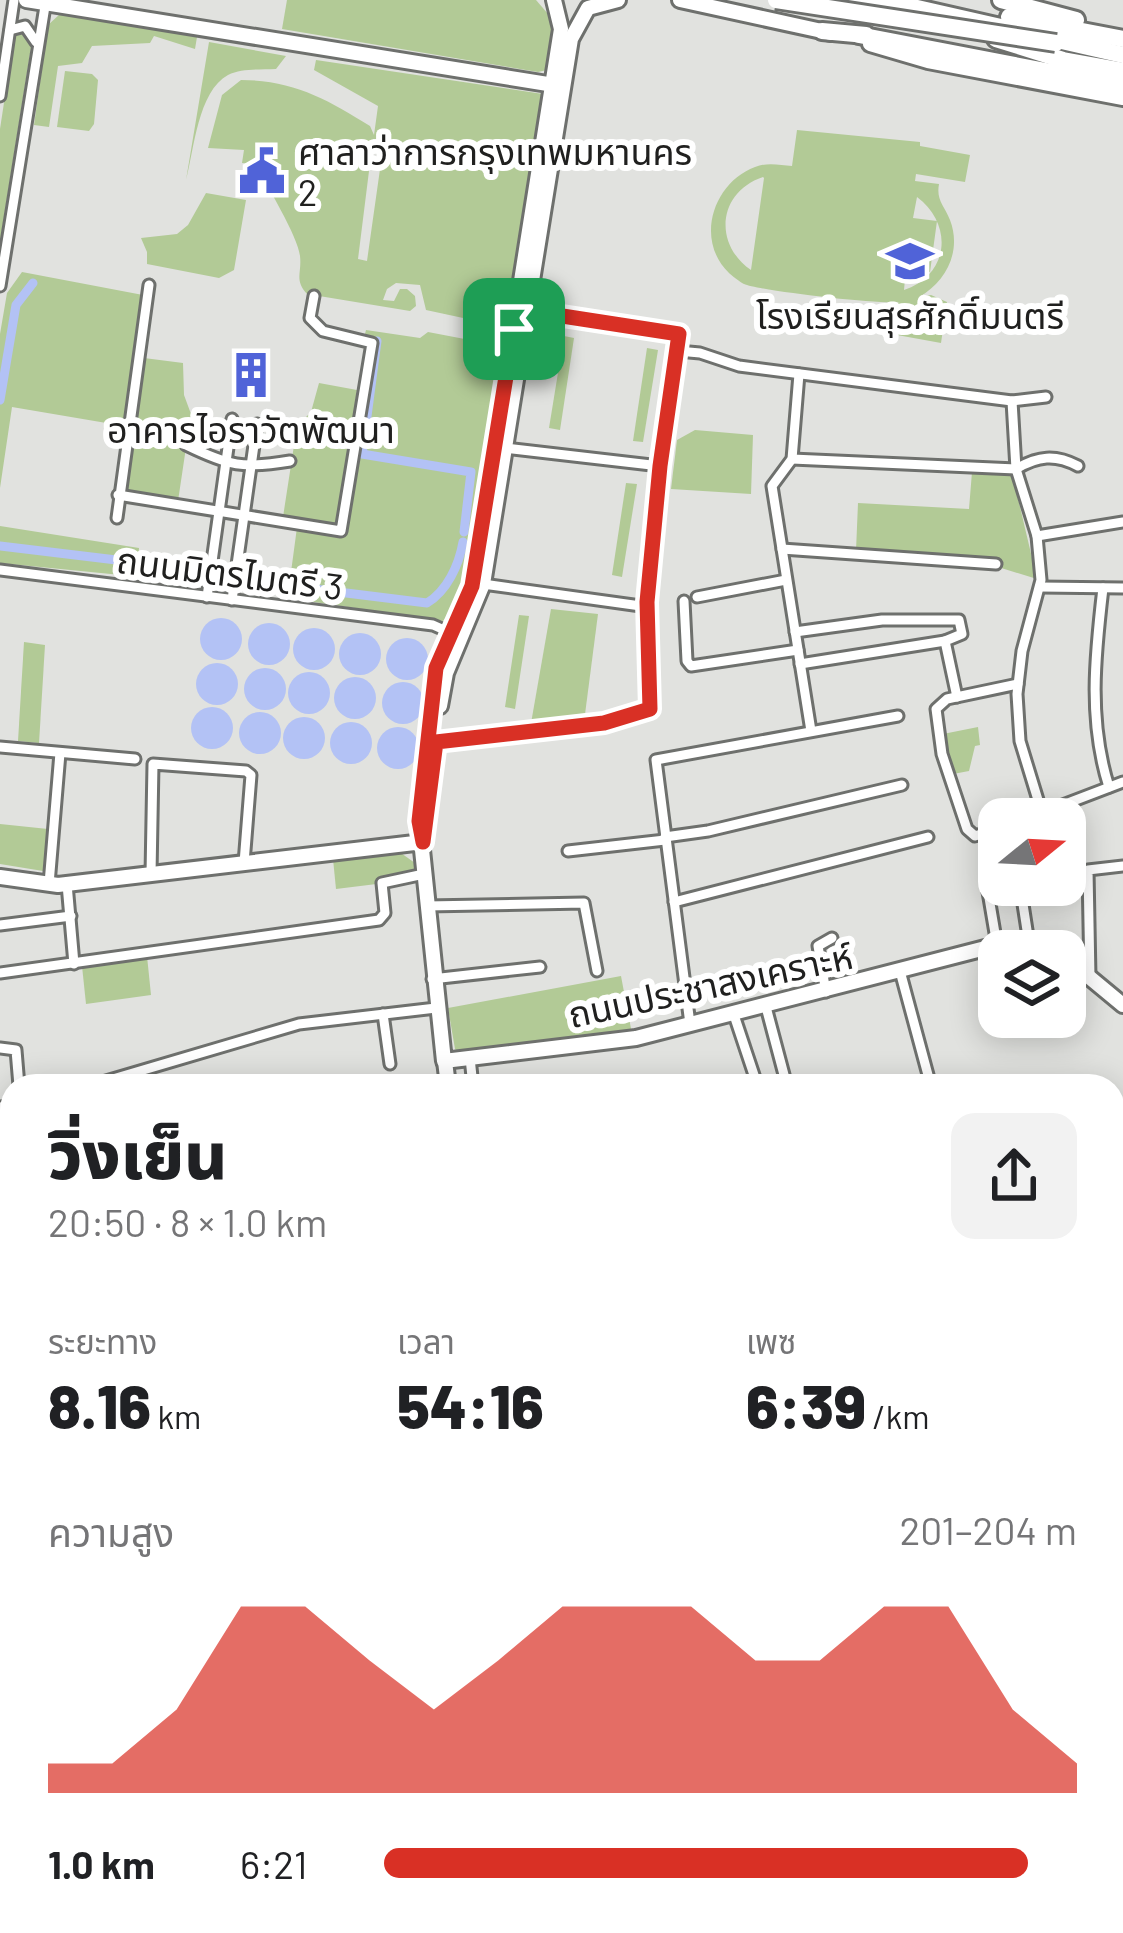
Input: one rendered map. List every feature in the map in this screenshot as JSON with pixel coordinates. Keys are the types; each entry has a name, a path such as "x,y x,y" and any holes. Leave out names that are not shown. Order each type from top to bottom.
{"highway":[{"path":"776,0 1060,51"},
{"path":"835,0 1060,51 1123,71"},
{"path":"882,0 1009,27 1060,51"},
{"path":"938,0 1123,35"},
{"path":"1001,0 1123,35"},
{"path":"822,31 1123,56"},
{"path":"859,34 1123,86"}],"main road":[{"path":"26,0 556,86"},
{"path":"456,636 472,586 522,309 556,86 561,29 554,0"},
{"path":"556,86 580,18 597,4 618,0"},
{"path":"680,0 822,31 928,61 1123,98"},
{"path":"447,1074 432,979 419,821 432,742 436,668 483,584 522,309"},
{"path":"0,877 67,884 423,842"},
{"name":"ถนนประชาสงเคราะห์","path":"445,1061 618,1041 978,950"},
{"path":"1086,974 1115,991 1123,1005"}],"street":[{"path":"0,96 14,0"},
{"path":"0,286 46,2"},
{"path":"10,30 26,26 36,42"},
{"path":"116,518 149,285"},
{"path":"119,495 341,531 372,343 323,331 310,318 314,296"},
{"path":"432,742 604,723 650,709 647,607 660,466 678,351 676,330 522,309"},
{"path":"678,351 700,353 739,367 1012,401 1046,397"},
{"path":"800,374 791,459 772,486 812,731"},
{"path":"1012,401 1016,469 1036,536 1040,587 1022,650 1018,684 1020,741 1037,798"},
{"path":"207,597 232,419"},
{"path":"232,600 257,424"},
{"path":"186,445 226,464 250,468 290,461"},
{"path":"505,448 660,466"},
{"path":"791,459 1016,469 1029,461 1058,457 1078,466"},
{"path":"1036,536 1123,522"},
{"path":"782,549 996,564"},
{"name":"ถนนมิตรไมตรี 3","path":"0,570 433,625 456,636"},
{"path":"697,597 786,580"},
{"path":"483,584 647,607"},
{"path":"1040,587 1123,588"},
{"path":"1103,588 1095,701 1101,761 1109,787"},
{"path":"684,601 691,667 798,650"},
{"path":"795,632 882,620 959,620 962,634 945,641 800,664"},
{"path":"945,641 957,697"},
{"path":"978,832 971,834 952,791 936,710 941,702 1018,684"},
{"path":"690,1024 656,760 898,716"},
{"path":"0,747 135,759"},
{"path":"49,884 60,753"},
{"path":"151,874 153,764 251,775 244,862"},
{"path":"1081,798 1123,782"},
{"path":"568,850 708,831 902,785"},
{"path":"674,902 928,837"},
{"path":"1090,977 1088,870 1123,866"},
{"path":"0,973 379,920 385,913 382,883 424,874"},
{"path":"67,884 74,964"},
{"path":"427,906 584,903 597,971"},
{"path":"0,926 71,916"},
{"path":"826,992 818,946 832,938"},
{"path":"432,979 540,967"},
{"path":"900,971 928,1074"},
{"path":"766,1007 784,1074"},
{"path":"129,1074 298,1024 436,1008"},
{"path":"383,1014 390,1064"},
{"path":"734,1015 753,1074"},
{"path":"0,1048 16,1050 18,1074"},
{"path":"470,1058 472,1074"}],"green space":[{"path":"287,0 536,0 555,22 547,70 282,29"},
{"path":"60,14 197,37 195,49 154,36 150,43 92,46 82,63 58,66 49,127 34,125 48,25"},
{"path":"21,31 32,41 0,242 0,129 14,37"},
{"path":"209,42 286,56 276,69 239,71 218,83 204,107 186,180"},
{"path":"316,60 543,94 511,296 491,324 426,310 420,285 396,283 387,289 383,300 394,301 400,289 415,296 416,306 410,311 307,294 303,289 298,247 256,164 242,163 244,150 208,148 222,95 241,80 277,83 309,93 370,126 374,135 378,106 314,70","holes":["373,139 384,141 367,261 358,259"]},
{"path":"65,71 92,74 98,80 94,124 89,131 57,127"},
{"path":"797,130 920,142 920,146 970,155 965,182 916,174 915,181 939,184 953,232 953,254 944,274 919,297 931,295 947,302 941,343 875,331 877,311 900,302 773,290 744,284 729,273 718,259 711,228 720,198 741,174 755,167 792,166","holes":["764,178 751,270 739,259 726,233 729,206 748,184","917,197 937,221 913,218","937,221 941,235 938,261 930,273 904,290 906,268 930,272"]},
{"path":"206,193 246,200 234,270 219,278 147,264 141,238 177,234 188,225"},
{"path":"22,272 143,295 124,426 12,407 0,488 0,334 7,293"},
{"path":"366,330 420,338 428,332 496,345 505,354 467,582 457,606 443,621 307,601 300,592 301,574 291,572 298,520 283,517 297,426 311,412 319,383 357,390 338,525 374,341 364,338"},
{"path":"564,336 574,338 560,430 549,428"},
{"path":"647,348 658,350 643,442 633,441"},
{"path":"144,358 183,363 184,395 191,414 178,501 124,492"},
{"path":"695,430 753,435 751,494 671,489 677,440"},
{"path":"972,472 1012,473 1037,579 998,567 997,562 856,551 858,503 969,509"},
{"path":"626,483 637,484 622,577 612,575"},
{"path":"0,526 139,548 137,573 0,563"},
{"path":"551,609 598,614 584,722 530,729"},
{"path":"519,615 529,616 515,709 505,707"},
{"path":"24,642 45,645 39,743 18,741"},
{"path":"978,727 980,745 975,746 969,771 953,774 943,734"},
{"path":"0,824 48,829 43,871 0,864"},
{"path":"398,851 415,863 417,879 336,889 333,859"},
{"path":"147,956 151,995 86,1004 82,966"},
{"path":"621,976 632,1034 459,1054 455,1049 448,1008"}],"water":[{"path":"221,618 236,624 242,639 236,654 221,660 206,654 200,639 206,624"},
{"path":"269,623 284,629 290,644 284,659 269,665 254,659 248,644 254,629"},
{"path":"314,628 329,634 335,649 329,664 314,670 299,664 293,649 299,634"},
{"path":"360,633 375,639 381,654 375,669 360,675 345,669 339,654 345,639"},
{"path":"407,638 422,644 428,659 422,674 407,680 392,674 386,659 392,644"},
{"path":"217,663 232,669 238,684 232,699 217,705 202,699 196,684 202,669"},
{"path":"265,668 280,674 286,689 280,704 265,710 250,704 244,689 250,674"},
{"path":"309,672 324,678 330,693 324,708 309,714 294,708 288,693 294,678"},
{"path":"355,677 370,683 376,698 370,713 355,719 340,713 334,698 340,683"},
{"path":"403,682 418,688 424,703 418,718 403,724 388,718 382,703 388,688"},
{"path":"212,707 227,713 233,728 227,743 212,749 197,743 191,728 197,713"},
{"path":"260,712 275,718 281,733 275,748 260,754 245,748 239,733 245,718"},
{"path":"304,717 319,723 325,738 319,753 304,759 289,753 283,738 289,723"},
{"path":"351,722 366,728 372,743 366,758 351,764 336,758 330,743 336,728"},
{"path":"398,727 413,733 419,748 413,763 398,769 383,763 377,748 383,733"}],"waterway":[{"path":"0,400 16,305 33,283"},
{"path":"377,341 362,454 471,472 464,532"},
{"path":"306,588 427,603 451,577 463,542"},
{"path":"0,546 133,562"}],"place":[{"name":"ศาลาว่าการกรุงเทพมหานคร 2","path":"262,171"},
{"name":"โรงเรียนสุรศักดิ์มนตรี","path":"910,261"},
{"name":"อาคารไอราวัตพัฒนา","path":"251,375"}],"route":[{"path":"517,309 679,334 647,602 650,709 604,723 436,742 423,842 419,821 436,668 472,586 514,329 517,309"}]}
